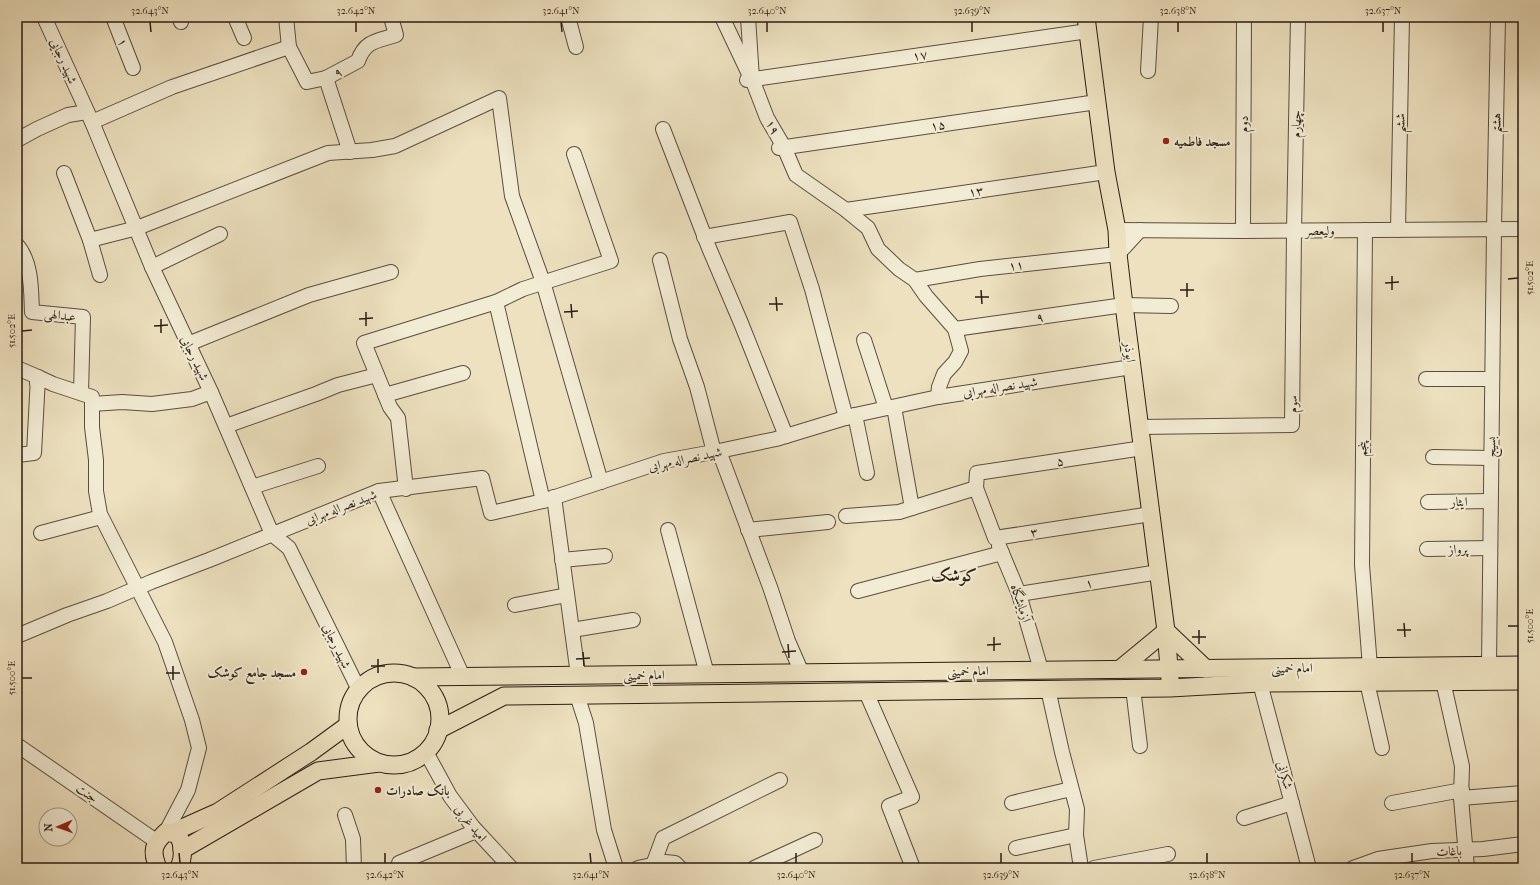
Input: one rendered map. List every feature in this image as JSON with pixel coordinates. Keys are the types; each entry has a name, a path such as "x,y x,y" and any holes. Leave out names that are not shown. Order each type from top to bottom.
{"main road":[{"name":"ابوذر","path":"1087,24 1106,172 1117,230 1118,254 1124,305 1166,631 1170,688"},
{"path":"1120,670 1166,631 1206,668"},
{"name":"امام خمینی","path":"438,730 504,696 1170,688 1260,683 1488,665 1523,665"},
{"name":"امام خمینی","path":"413,678 1206,668 1369,674 1443,682 1523,681"},
{"path":"182,850 318,771 379,763 392,765 404,764 416,760 426,752 434,742 438,730 440,718 438,705 432,694 423,684 413,678 401,674 378,676 367,682 352,700 348,725 352,738 358,748 368,757 379,763"},
{"path":"158,868 153,857 164,835 218,812 311,752 348,725"},
{"path":"164,835 178,834 182,844 179,868"}],"street":[{"name":"شهید رجایی","path":"44,17 90,117 152,267 211,392 272,534 289,548 359,690"},
{"name":"۱","path":"113,17 133,68"},
{"path":"235,17 244,38"},
{"path":"286,17 289,47 307,82 326,78"},
{"name":"۹","path":"350,152 326,78 358,61 361,52 368,44 396,35 391,17"},
{"path":"568,17 576,47"},
{"path":"722,17 749,79"},
{"name":"۱۹","path":"748,17 749,79 796,175 846,210 868,228 878,249 899,269 915,280"},
{"path":"1148,71 1151,17"},
{"name":"دوم","path":"1243,231 1244,17"},
{"name":"چهارم","path":"1294,231 1298,17"},
{"name":"ششم","path":"1398,230 1402,17"},
{"name":"هشتم","path":"1494,229 1498,17"},
{"name":"۱۷","path":"749,79 1087,24"},
{"path":"17,140 37,128 68,115 90,117 289,47"},
{"path":"90,240 137,228 328,153 372,150 395,146 500,98 512,196 543,282 601,482"},
{"name":"۱۵","path":"781,147 1097,102"},
{"path":"663,129 704,237 741,323 786,436"},
{"path":"406,488 398,418 390,407 364,343 496,302 523,289 611,261 574,154"},
{"name":"۱۳","path":"846,210 1106,172"},
{"path":"64,173 90,240 100,275"},
{"path":"704,237 790,222 812,289 867,473"},
{"name":"بسیج","path":"1488,665 1494,229"},
{"name":"ولیعصر","path":"1117,230 1294,231 1523,229"},
{"path":"1118,254 1140,230"},
{"name":"پنجم","path":"1365,230 1362,564 1369,674 1382,748"},
{"name":"سوم","path":"1140,427 1292,425 1294,231"},
{"path":"152,267 220,234"},
{"name":"عبدالهی","path":"17,245 24,253 28,268 32,312 83,318 81,394"},
{"name":"۱۱","path":"915,280 980,269 1118,254"},
{"path":"660,260 680,338 697,387 716,452 748,530 788,641 802,673"},
{"path":"188,344 308,295 391,272"},
{"path":"915,280 926,296 956,329 961,352 955,362 944,374 939,387 938,397"},
{"path":"496,302 548,499 562,560 578,675"},
{"name":"۹","path":"956,329 1124,305 1171,306"},
{"path":"864,340 890,408 912,508"},
{"name":"شهید نصراله مهرابی","path":"17,636 66,615 107,601 380,491 482,478 491,513 548,499 664,461 716,452 786,436 851,417 938,397 1132,367"},
{"path":"17,368 37,380 92,397 92,427 96,460 96,491 101,517 165,642 192,720 199,748 188,790 164,835"},
{"path":"385,395 463,373"},
{"path":"226,426 316,394 338,384 377,375"},
{"path":"1426,379 1492,379"},
{"path":"17,455 34,453 37,380"},
{"path":"92,404 122,402 152,404 192,399 211,392"},
{"name":"۵","path":"976,488 977,474 1143,448"},
{"path":"1433,457 1491,458"},
{"path":"252,487 318,466"},
{"path":"846,516 899,512 976,488 996,538"},
{"path":"380,491 463,677"},
{"name":"ایثار","path":"1428,502 1490,501"},
{"name":"۳","path":"996,538 1151,514"},
{"path":"41,533 101,517"},
{"path":"748,530 828,522"},
{"path":"668,530 707,674"},
{"name":"آزمایشگاه","path":"996,538 1019,594 1041,670"},
{"name":"پرواز","path":"1426,549 1490,548"},
{"path":"858,591 1002,553"},
{"path":"562,560 605,556"},
{"name":"۱","path":"1019,594 1159,572"},
{"path":"514,605 567,595"},
{"path":"572,630 633,620"},
{"path":"1443,682 1462,766 1462,794 1467,868"},
{"name":"شکرانی","path":"1260,683 1309,868"},
{"path":"1133,688 1140,746"},
{"path":"1048,689 1077,809 1076,835 1082,868"},
{"path":"866,692 912,797 889,806 913,868"},
{"path":"577,695 587,730 604,830 616,868"},
{"name":"جنت","path":"17,745 164,835"},
{"name":"امید غربی","path":"426,752 450,796 476,830 511,868"},
{"path":"653,865 663,838 780,780"},
{"path":"1012,803 1071,789"},
{"path":"1392,803 1462,794 1523,793"},
{"path":"1244,818 1292,803"},
{"path":"345,815 353,839 354,868"},
{"path":"399,863 476,830"},
{"path":"1016,848 1076,835"},
{"path":"754,868 815,840"},
{"name":"باغات","path":"1353,868 1378,859 1432,851 1483,849 1523,844"},
{"path":"1094,868 1168,854"},
{"path":"638,868 665,862 675,863 680,868"}],"place":[{"name":"مسجد فاطمیه","path":"1166,141"},
{"name":"مسجد جامع کوشک","path":"304,672"},
{"name":"بانک صادرات","path":"378,790"}],"district":[{"name":"کوشک","path":"954,575"}]}
